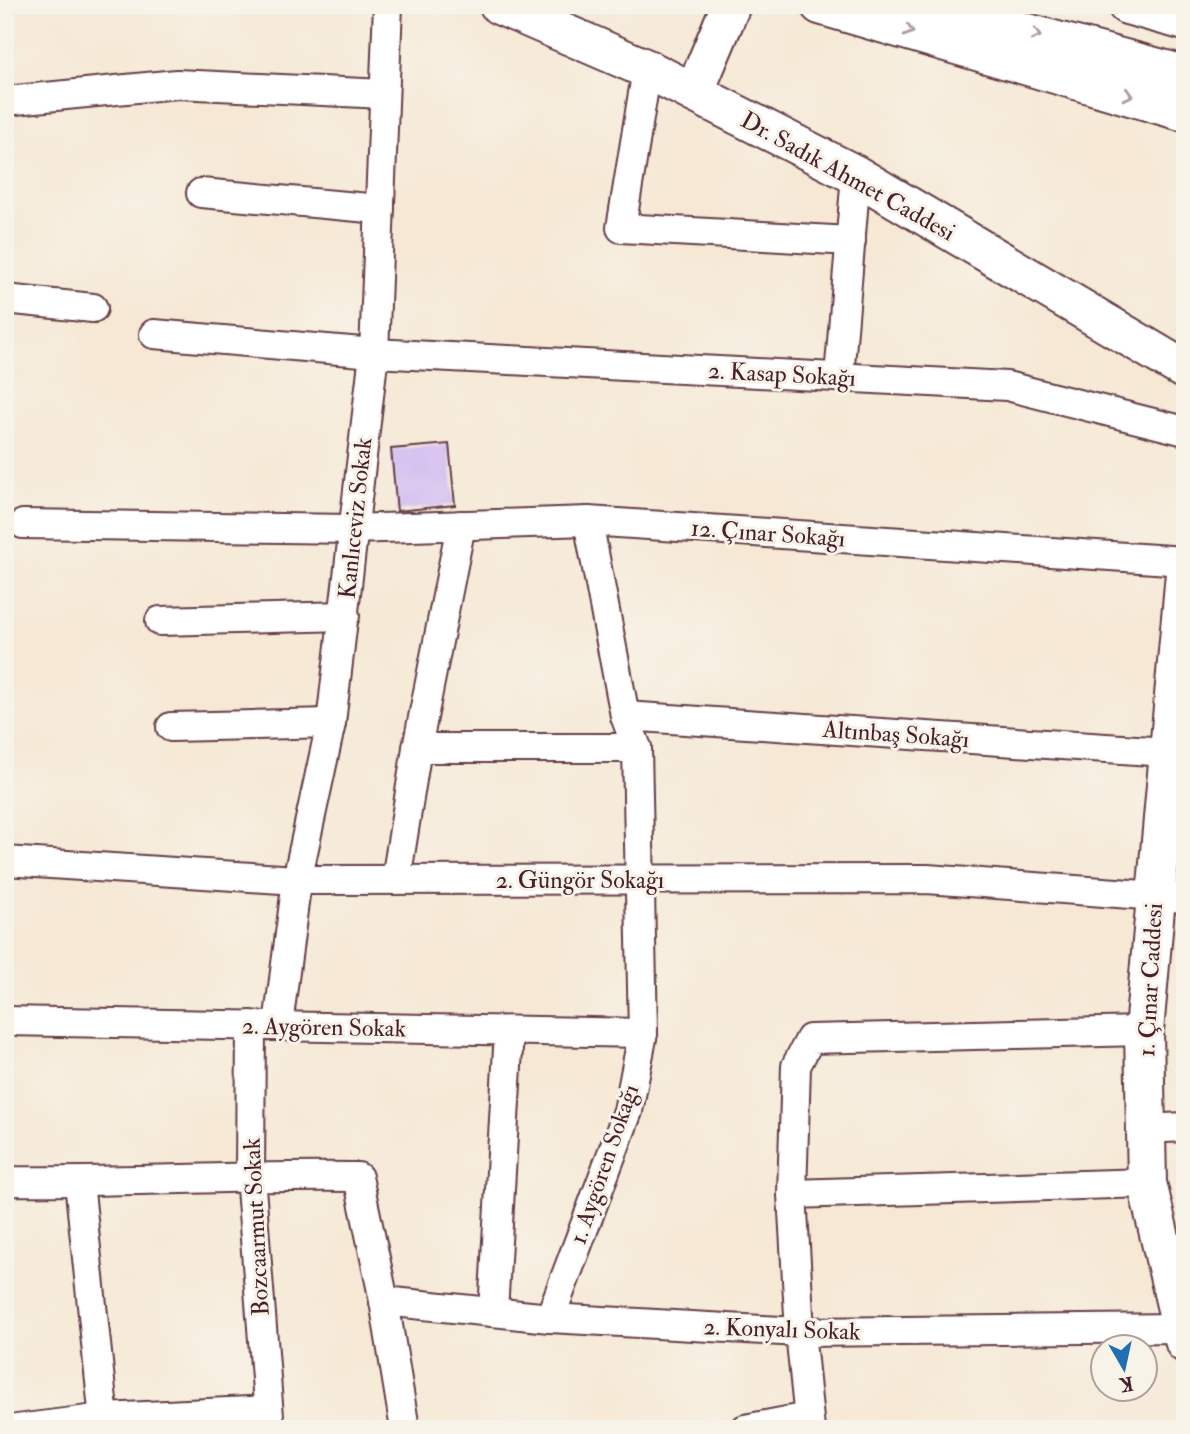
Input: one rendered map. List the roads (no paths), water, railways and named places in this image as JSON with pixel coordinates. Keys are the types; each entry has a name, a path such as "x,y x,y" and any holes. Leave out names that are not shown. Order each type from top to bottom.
{"main road":[{"name":"Dr. Sadık Ahmet Caddesi","path":"499,5 647,69 856,175 1185,370"},
{"path":"694,93 731,5"},
{"path":"820,5 1185,111"},
{"path":"922,5 1185,75"},
{"path":"1127,5 1185,21"},
{"name":"1. Çınar Caddesi","path":"1183,1335 1177,1270 1147,1183 1144,1031 1169,898 1167,752 1185,573"}],"street":[{"name":"Kanlıceviz Sokak","path":"265,1025 331,723 345,616 352,529 374,353 388,5"},
{"path":"647,69 621,228 851,242"},
{"path":"5,101 177,85 384,94"},
{"path":"839,377 856,175"},
{"path":"201,193 380,209"},
{"path":"5,299 93,308"},
{"name":"2. Kasap Sokağı","path":"154,334 374,353 1007,386 1185,431"},
{"name":"12. Çınar Sokağı","path":"23,524 352,529 587,521 1185,561"},
{"name":"1. Aygören Sokağı","path":"550,1318 628,1111 643,1033 642,881 637,748 625,716 587,521"},
{"path":"396,880 417,748 461,525"},
{"path":"160,621 345,616"},
{"name":"Altınbaş Sokağı","path":"625,716 1167,752"},
{"path":"171,727 331,723"},
{"path":"417,748 637,748"},
{"name":"2. Güngör Sokağı","path":"5,861 297,880 927,879 1169,898"},
{"name":"2. Aygören Sokak","path":"5,1021 643,1033"},
{"name":"Bozcaarmut Sokak","path":"265,1025 250,1175 269,1419"},
{"path":"493,1312 509,1031"},
{"path":"745,1429 809,1423 800,1332 792,1194 796,1066 810,1039 1144,1031"},
{"path":"1145,1129 1185,1127"},
{"path":"5,1181 79,1182 250,1175 358,1177 384,1301 405,1429"},
{"path":"79,1182 104,1423"},
{"path":"792,1194 1147,1183"},
{"name":"2. Konyalı Sokak","path":"384,1301 550,1318 800,1332 1183,1335"},
{"path":"17,1429 104,1423 269,1419"}]}
